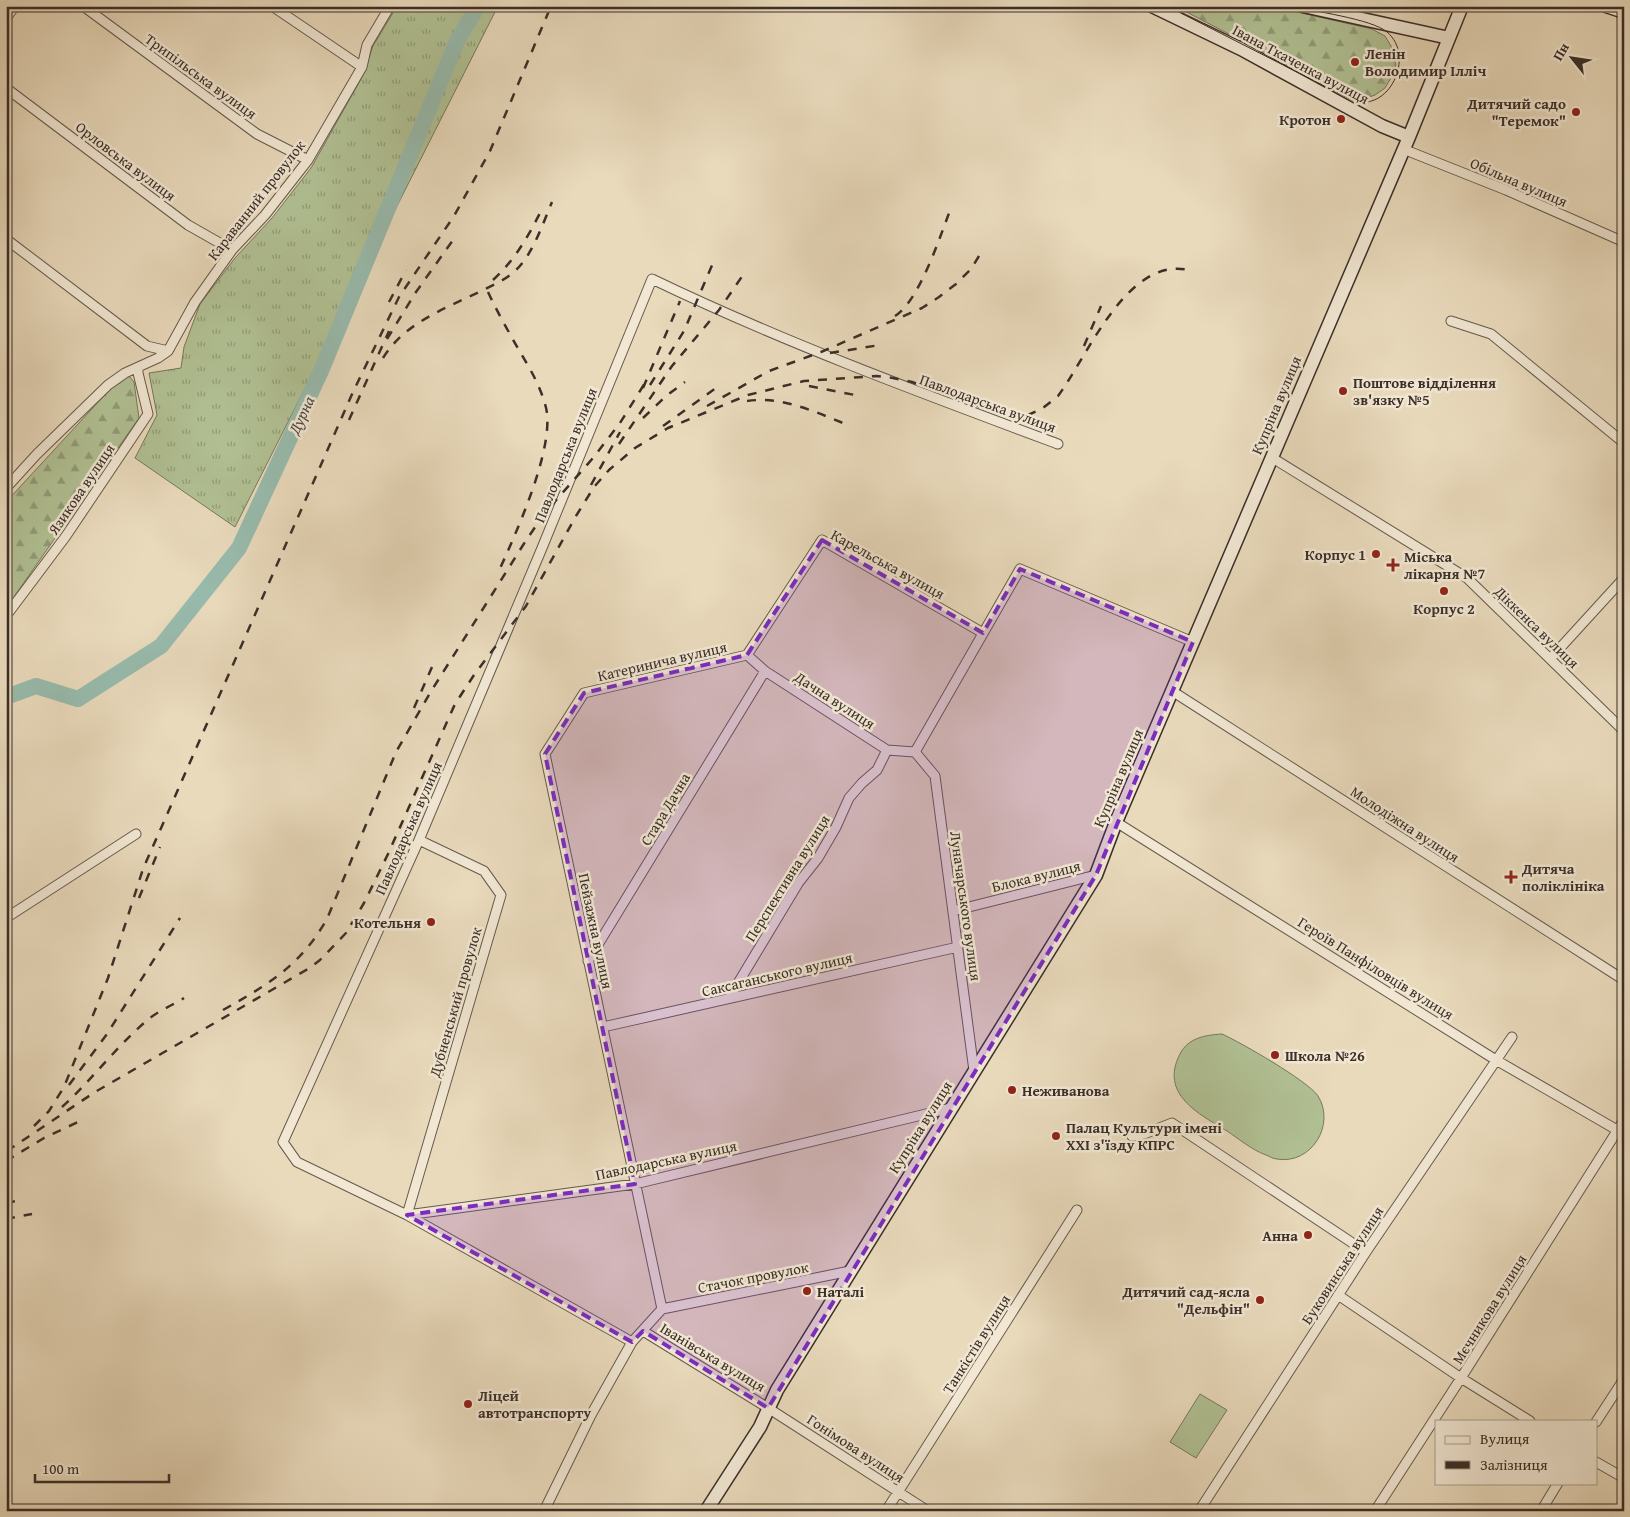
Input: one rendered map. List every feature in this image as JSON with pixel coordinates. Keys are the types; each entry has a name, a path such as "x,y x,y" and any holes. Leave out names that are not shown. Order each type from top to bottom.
{"main road":[{"name":"Івана Ткаченка вулиця","path":"1152,6 1234,46 1382,126 1409,137"},
{"path":"1303,6 1449,38"},
{"name":"Купріна вулиця","path":"706,1511 760,1427 777,1390 1096,875 1116,822 1409,137 1462,6"},
{"path":"1606,6 1624,12"}],"street":[{"path":"6,18 15,6"},
{"name":"Трипільська вулиця","path":"83,6 257,134 308,160"},
{"path":"272,6 362,67"},
{"name":"Караванний провулок","path":"168,351 195,302 232,250 264,215 308,160 362,67 368,45 390,6"},
{"name":"Орловська вулиця","path":"6,88 188,226 232,250"},
{"name":"Обільна вулиця","path":"1403,149 1506,190 1624,242"},
{"path":"6,239 147,346 168,351"},
{"name":"Павлодарська вулиця","path":"951,1108 635,1184 407,1215 297,1162 283,1142 419,840 542,548 652,279 698,301 877,376 1058,444"},
{"path":"1451,321 1492,334 1624,443"},
{"path":"6,488 37,454 108,385 124,373 158,358 168,351"},
{"name":"Язикова вулиця","path":"6,616 66,536 148,414 138,368"},
{"name":"Діккенса вулиця","path":"1271,457 1467,578 1624,732"},
{"name":"Карельська вулиця","path":"747,655 822,540 982,633"},
{"path":"915,752 1020,569 1193,642"},
{"path":"1550,659 1624,578"},
{"name":"Дачна вулиця","path":"747,655 765,671 887,750 915,752"},
{"name":"Катеринича вулиця","path":"584,693 747,655"},
{"name":"Стара Дачна","path":"588,961 765,671"},
{"name":"Молодіжна вулиця","path":"1172,691 1624,980"},
{"name":"Пейзажна вулиця","path":"584,693 545,754 635,1184"},
{"name":"Перспективна вулиця","path":"730,998 799,882 818,858 836,827 849,798 877,770 887,750"},
{"name":"Луначарського вулиця","path":"915,752 935,776 974,1072"},
{"name":"Героїв Панфіловців вулиця","path":"1116,822 1496,1060 1620,1132"},
{"path":"6,918 136,834"},
{"name":"Дубненський провулок","path":"407,1215 501,895 484,871 419,840"},
{"name":"Блока вулиця","path":"953,911 1096,875"},
{"name":"Саксаганського вулиця","path":"603,1027 958,947"},
{"name":"Буковинська вулиця","path":"1199,1511 1366,1252 1512,1037"},
{"name":"Мєчникова вулиця","path":"1375,1511 1620,1132 1624,1120"},
{"path":"1132,1136 1144,1134 1172,1123 1366,1252"},
{"name":"Іванівська вулиця","path":"544,1511 591,1415 632,1342 662,1309 635,1184"},
{"name":"Танкістів вулиця","path":"886,1511 1077,1210"},
{"path":"407,1215 632,1342"},
{"name":"Стачок провулок","path":"662,1309 850,1271"},
{"path":"1338,1295 1461,1378 1528,1420"},
{"name":"Іванівська вулиця","path":"643,1331 768,1408"},
{"path":"1597,1420 1624,1379"},
{"name":"Гонімова вулиця","path":"768,1408 928,1511"},
{"path":"1598,1463 1624,1478"},
{"path":"1541,1511 1557,1484"}],"highlighted area":[{"path":"822,540 983,633 1020,569 1193,642 1096,875 768,1408 643,1331 632,1342 407,1215 635,1184 545,754 584,693 747,655"}],"green space":[{"path":"397,6 498,6 235,527 135,458 157,415 149,373 181,368 184,347 200,304 235,258 272,218 311,168 361,79 373,46"},
{"path":"1175,6 1271,6 1372,29 1385,36 1391,46 1396,65 1385,88 1375,95 1361,100 1348,96"},
{"path":"129,376 134,382 139,418 11,601 6,600 6,502 102,398 120,380"},
{"path":"1222,1034 1288,1072 1312,1089 1318,1096 1323,1107 1324,1119 1317,1141 1310,1149 1300,1156 1289,1159 1273,1158 1246,1144 1194,1110 1185,1101 1178,1091 1175,1081 1175,1068 1180,1054 1188,1044 1198,1038"},
{"path":"1200,1394 1227,1410 1196,1458 1170,1442"}],"waterway":[{"name":"Дурна","path":"6,697 36,686 78,699 161,646 239,548 321,371 457,41 478,6"}],"tram line":[{"path":"1167,6 1352,100 1365,102 1377,99 1387,91 1394,80 1398,68 1399,55 1395,42 1387,32 1379,27 1356,19 1290,6"}],"railway":[{"path":"34,1126 49,1111 64,1087 108,978 143,869 353,392 399,297 454,216 490,151 551,6"},
{"path":"383,358 392,345 415,325 441,310 501,281 516,270 528,256 552,202"},
{"path":"895,316 904,308 921,282 951,208"},
{"path":"493,280 521,247 542,209"},
{"path":"387,339 416,292 453,240"},
{"path":"707,406 769,371 821,352 922,308 956,284 971,269 979,256"},
{"path":"650,385 684,331 713,263"},
{"path":"7,1151 95,1092 308,969 320,960 346,933 364,903 388,854 455,704 474,675 526,606 594,487 609,470 635,448 668,428 748,395 804,381 877,376 893,378 912,382 997,413 1014,417 1028,415 1043,408 1058,396 1097,333 1130,291 1149,277 1170,269 1193,271"},
{"path":"389,302 406,270"},
{"path":"619,444 672,366 719,310 743,275"},
{"path":"488,292 538,386 545,404 547,421 546,442 533,489 498,573"},
{"path":"643,388 680,301"},
{"path":"1084,346 1101,306"},
{"path":"349,420 389,331"},
{"path":"830,353 880,345"},
{"path":"643,418 666,396 685,382"},
{"path":"223,1010 282,972 294,962 317,935 327,919 396,752 430,693 544,514 593,458 620,423 645,383"},
{"path":"809,386 855,395"},
{"path":"663,426 716,388"},
{"path":"747,401 760,400 784,403 808,409 843,423"},
{"path":"591,485 620,432"},
{"path":"414,708 432,667"},
{"path":"139,898 160,847"},
{"path":"69,1085 107,1034 180,918"},
{"path":"62,1107 138,1028 154,1015 184,998"},
{"path":"6,1161 44,1138 78,1122"},
{"path":"6,1203 22,1200"},
{"path":"6,1219 32,1214"}],"place":[{"name":"Ленін Володимир Ілліч","path":"1355,62"},
{"name":"Дитячий садо \"Теремок\"","path":"1576,112"},
{"name":"Кротон","path":"1341,119"},
{"name":"Поштове відділення зв'язку №5","path":"1343,391"},
{"name":"Корпус 1","path":"1376,554"},
{"name":"Міська лікарня №7","path":"1393,565"},
{"name":"Корпус 2","path":"1444,591"},
{"name":"Дитяча поліклініка","path":"1511,877"},
{"name":"Котельня","path":"431,922"},
{"name":"Школа №26","path":"1275,1055"},
{"name":"Неживанова","path":"1012,1090"},
{"name":"Палац Культури імені XXI з'їзду КПРС","path":"1056,1136"},
{"name":"Анна","path":"1308,1235"},
{"name":"Наталі","path":"807,1291"},
{"name":"Дитячий сад-ясла \"Дельфін\"","path":"1260,1300"},
{"name":"Ліцей автотранспорту","path":"468,1404"}]}
